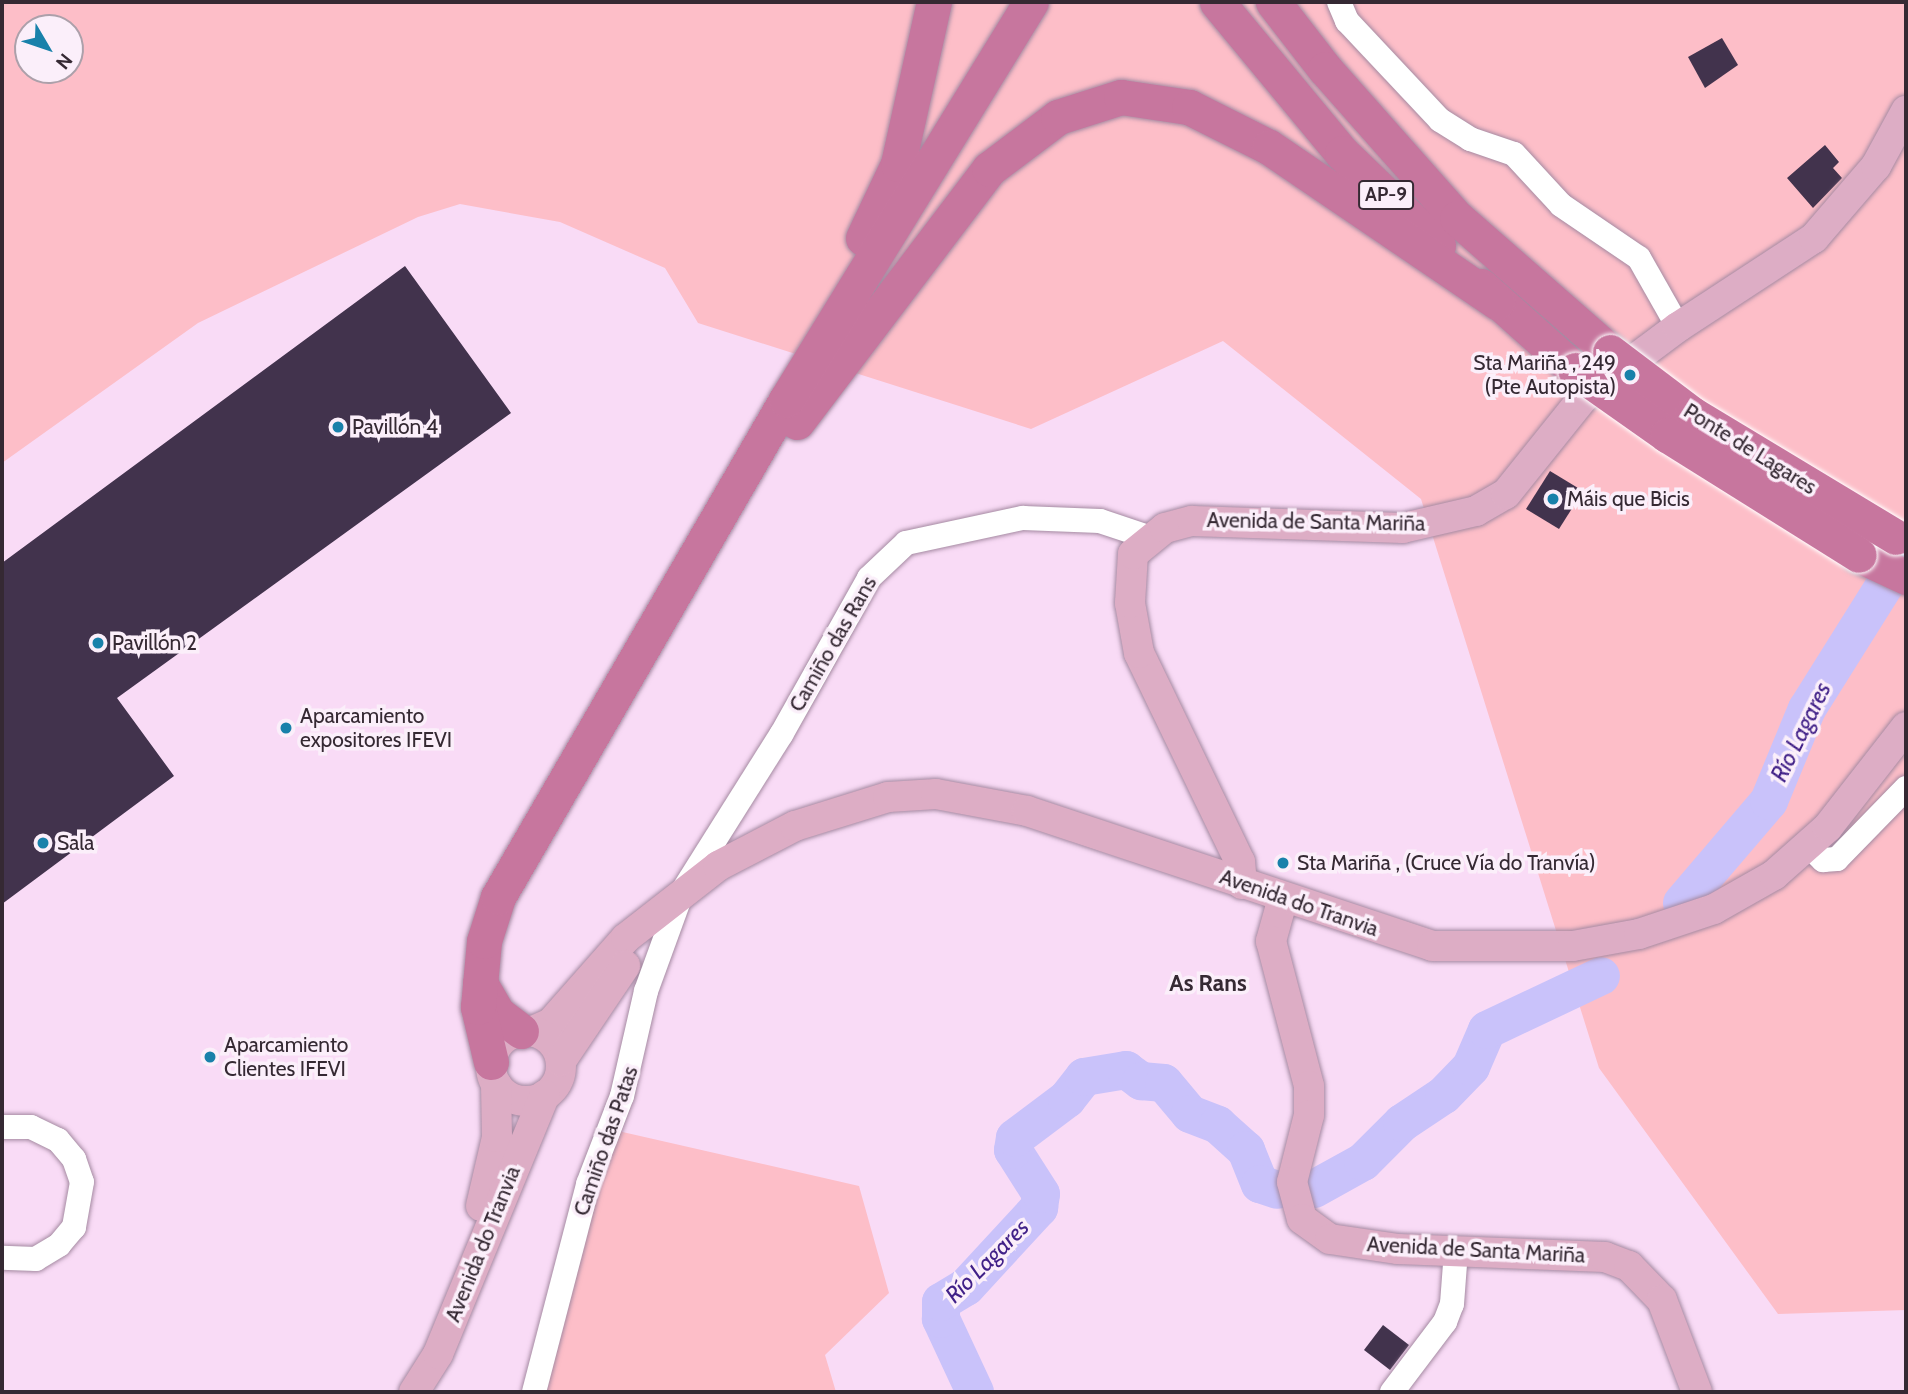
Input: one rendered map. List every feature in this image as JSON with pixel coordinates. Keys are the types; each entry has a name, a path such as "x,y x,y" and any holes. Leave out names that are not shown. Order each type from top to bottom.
{"highway":[{"path":"786,400 898,164 934,2"},
{"path":"494,1073 478,1007 484,941 498,897 700,555 786,400 1031,2"},
{"path":"849,350 1055,2"},
{"name":"AP-9","path":"1217,2 1342,153 1497,302"},
{"name":"Ponte de Lagares","path":"1273,2 1325,69 1457,218 1609,352 1692,414 1901,539"},
{"path":"700,555 849,350 989,169 1058,117 1121,97 1189,107 1269,148 1497,302"},
{"name":"Ponte de Lagares","path":"1497,302 1575,370 1667,435 1859,555 1906,576"},
{"path":"480,983 497,1013 527,1031"}],"main road":[{"name":"Avenida de Santa Mariña","path":"1148,537 1192,521 1402,528 1476,511 1506,494 1583,398 1678,327 1814,238 1849,204 1906,111"},
{"path":"1148,537 1133,554 1129,574 1139,653 1240,862 1242,884"},
{"name":"Avenida do Tranvia","path":"527,1031 551,1023 626,939 718,866 795,826 888,797 936,794 1066,822 1283,898 1432,946 1573,946 1639,934 1714,909 1774,875 1809,846 1906,727"},
{"name":"Avenida de Santa Mariña","path":"1283,898 1271,941 1308,1086 1309,1115 1293,1182 1302,1219 1330,1239 1457,1251 1605,1257 1629,1266 1662,1300 1697,1392"},
{"name":"Avenida do Tranvia","path":"561,1061 654,919"},
{"path":"527,1031 552,1042 561,1061 558,1080 545,1095 524,1100 494,1073 500,1042 527,1031"},
{"name":"Avenida do Tranvia","path":"414,1391 424,1349 488,1184 497,1137 494,1073"},
{"name":"Avenida do Tranvia","path":"414,1391 438,1354 545,1095"}],"street":[{"path":"1339,2 1347,21 1440,120 1470,139 1502,146 1522,159 1561,205 1639,258 1678,327"},
{"name":"Camiño das Rans","path":"682,892 781,735 869,578 892,551 906,542 1040,516 1100,521 1148,537"},
{"path":"1809,846 1823,860 1838,859 1906,788"},
{"name":"Camiño das Patas","path":"534,1392 588,1184 629,1075 646,991 682,892"},
{"path":"2,1127 31,1127 58,1140 74,1159 82,1182 78,1216 59,1245 36,1259 2,1258"},
{"path":"1392,1392 1445,1322 1452,1304 1457,1251"}],"shaded area":[{"path":"2,2 1906,2 1906,1310 1778,1314 1599,1068 1421,499 1223,341 1031,429 698,323 665,268 560,222 460,204 418,217 198,323 2,463"},
{"path":"605,1128 859,1186 889,1293 825,1355 836,1392 529,1392"}],"building":[{"path":"1722,38 1738,65 1705,88 1688,57"},
{"path":"1825,145 1839,162 1833,168 1842,178 1813,208 1787,178"},
{"path":"405,266 511,413 117,698 174,776 2,904 2,563"},
{"path":"1550,471 1583,491 1559,529 1526,509"},
{"path":"1383,1325 1409,1345 1390,1370 1364,1350"}],"waterway":[{"name":"Río Lagares","path":"1682,903 1769,801 1807,709 1906,551"},
{"name":"Río Lagares","path":"1314,1189 1363,1162 1402,1123 1444,1095 1471,1067 1487,1030 1601,976"},
{"name":"Río Lagares","path":"975,1392 941,1319 941,1302 966,1287 1039,1208 1041,1194 1013,1150 1015,1138 1067,1099 1084,1077 1126,1070 1141,1081 1164,1083 1190,1114 1218,1125 1246,1150 1260,1184 1277,1190"}],"place":[{"name":"Sta Mariña , 249 (Pte Autopista)","path":"1630,375"},
{"name":"Pavillón 4","path":"338,427"},
{"name":"Máis que Bicis","path":"1553,499"},
{"name":"Pavillón 2","path":"98,643"},
{"name":"Aparcamiento expositores IFEVI","path":"286,728"},
{"name":"Sala","path":"43,843"},
{"name":"Sta Mariña , (Cruce Vía do Tranvía)","path":"1283,863"},
{"name":"Aparcamiento Clientes IFEVI","path":"210,1057"}],"district":[{"name":"As Rans","path":"1208,983"}]}
